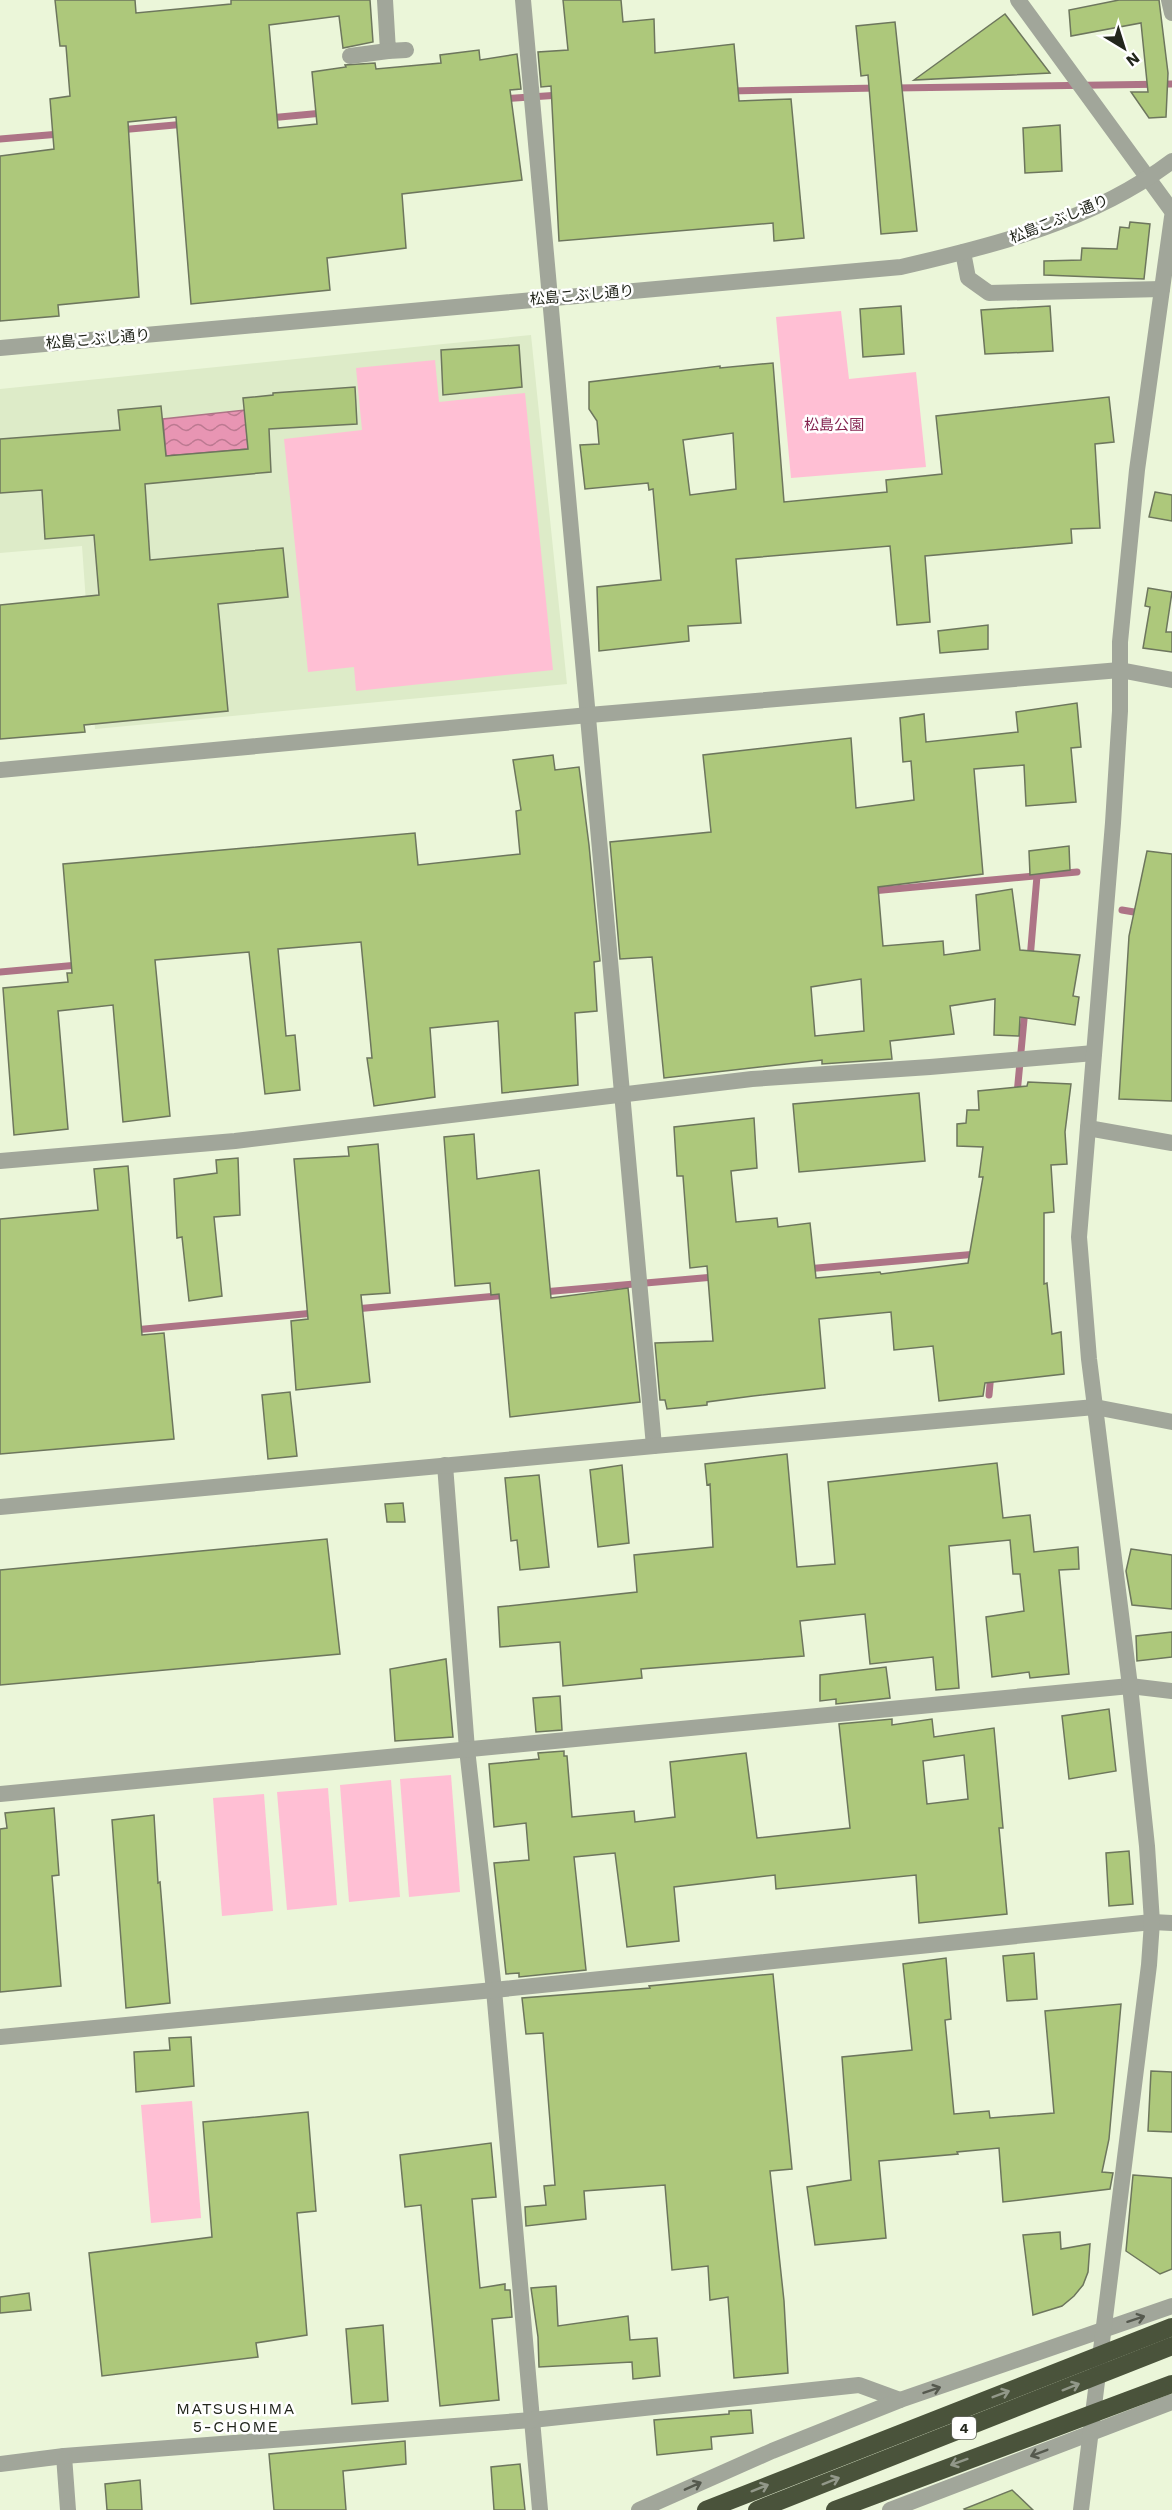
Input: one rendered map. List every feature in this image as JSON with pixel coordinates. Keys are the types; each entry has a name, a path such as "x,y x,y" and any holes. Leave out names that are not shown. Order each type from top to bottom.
{"highway":[{"path":"706,2510 1172,2327"},
{"name":"4","path":"757,2510 1172,2346"},
{"name":"4","path":"835,2510 1172,2384"}],"street":[{"path":"385,0 388,51"},
{"path":"523,0 624,1094 654,1446"},
{"path":"1018,0 1172,211"},
{"path":"1169,0 1172,13"},
{"path":"350,56 406,50"},
{"name":"松島こぶし通り","path":"0,348 901,267 1030,234 1097,207 1148,179 1172,161"},
{"path":"1081,2510 1148,1977 1152,1922 1147,1846 1130,1686 1108,1527 1078,1238 1114,812 1120,711 1120,642 1137,470 1172,217"},
{"path":"963,252 968,278 989,293 1162,289"},
{"path":"0,771 589,715 1120,670 1172,680"},
{"path":"0,1161 235,1141 753,1079 1094,1053"},
{"path":"1088,1128 1172,1143"},
{"path":"0,1507 1095,1407 1172,1422"},
{"path":"445,1465 467,1749 494,1990 540,2510"},
{"path":"0,1794 1130,1686 1172,1691"},
{"path":"0,2037 494,1990 1152,1922 1172,1923"},
{"path":"639,2510 772,2451 900,2400 1172,2306"},
{"path":"0,2464 64,2456 532,2420 859,2385 900,2400"},
{"path":"890,2510 1172,2402"},
{"path":"64,2456 68,2510"}],"shaded area":[{"path":"531,335 567,684 95,729 82,546 0,553 0,389"}],"green space":[{"name":"松島公園","path":"841,311 849,379 916,372 926,467 791,478 776,317"},
{"path":"435,360 439,402 525,393 553,670 356,691 354,667 308,672 284,439 362,430 356,368"},
{"path":"451,1775 460,1892 409,1897 400,1779"},
{"path":"391,1780 400,1897 349,1902 340,1785"},
{"path":"328,1788 337,1905 287,1910 277,1792"},
{"path":"264,1794 273,1911 222,1916 213,1798"},
{"path":"192,2101 201,2218 151,2223 141,2105"}],"water":[{"path":"245,410 248,449 166,456 163,419"}],"building":[{"path":"55,0 135,0 136,13 231,4 231,0 370,0 373,42 343,48 339,16 269,25 278,128 317,124 312,72 346,67 345,65 375,63 376,69 441,63 440,55 479,50 480,60 517,54 521,89 510,90 522,180 402,194 406,248 327,258 330,290 191,304 176,117 128,122 139,297 58,305 59,316 0,321 0,156 54,149 50,99 70,96 66,46 60,46"},
{"path":"563,0 621,0 623,22 654,19 655,53 734,44 739,101 791,99 804,238 774,241 773,223 559,241 551,86 541,87 538,52 568,50"},
{"path":"1119,0 1159,0 1168,73 1166,117 1149,118 1131,92 1148,92 1141,23 1071,36 1069,10"},
{"path":"1005,14 1050,73 914,80"},
{"path":"895,22 917,231 881,234 868,75 861,76 856,26"},
{"path":"1060,125 1062,171 1025,173 1023,128"},
{"path":"1130,222 1150,224 1144,279 1044,275 1044,261 1081,260 1082,248 1117,249 1120,227 1129,228"},
{"path":"901,306 904,354 863,357 860,309"},
{"path":"1050,306 1053,351 985,354 981,310"},
{"path":"519,345 522,387 443,395 441,350"},
{"path":"773,363 784,502 887,492 886,480 942,474 936,416 1109,397 1114,442 1095,444 1100,528 1071,529 1072,543 925,556 930,622 897,625 890,546 736,559 741,623 688,626 689,641 599,651 597,587 661,580 653,489 649,490 648,483 585,489 580,445 599,444 597,421 589,409 589,382 720,366 720,368","holes":["733,433 736,489 690,495 683,440"]},
{"path":"355,387 357,424 269,429 271,472 145,484 150,560 283,548 288,597 218,604 228,711 84,725 85,732 0,739 0,605 99,595 94,535 45,539 42,490 0,493 0,439 120,430 118,410 161,406 166,456 248,449 243,398 273,395 273,393"},
{"path":"1155,492 1172,495 1172,521 1149,517"},
{"path":"1148,588 1172,592 1166,632 1172,632 1172,652 1143,648 1150,607 1145,606"},
{"path":"988,625 988,649 940,653 938,631"},
{"path":"1077,703 1081,747 1071,748 1076,802 1026,806 1024,765 974,769 983,874 878,887 883,946 943,941 944,955 980,950 976,895 1012,889 1020,950 1080,955 1073,996 1079,997 1075,1025 1020,1017 1019,1036 994,1035 995,999 950,1006 954,1034 890,1041 892,1059 822,1064 822,1060 664,1078 652,957 620,959 610,842 711,832 703,755 851,738 856,808 914,800 911,761 903,762 900,718 924,714 926,742 1018,732 1016,712","holes":["861,979 864,1031 815,1036 811,987"]},
{"path":"553,755 555,770 579,767 600,961 594,962 597,1011 575,1013 578,1085 502,1093 498,1021 430,1028 435,1097 374,1106 367,1058 372,1058 361,942 278,949 286,1036 295,1035 300,1090 265,1094 249,952 155,960 170,1116 123,1122 113,1005 58,1011 68,1129 14,1135 3,988 68,982 67,973 72,973 63,864 415,833 418,865 520,854 516,811 521,810 513,760"},
{"path":"1069,846 1070,870 1030,875 1029,851"},
{"path":"1147,851 1172,854 1172,1101 1119,1099 1129,936"},
{"path":"1028,1082 1071,1084 1065,1132 1067,1164 1051,1165 1054,1212 1044,1213 1044,1284 1047,1283 1052,1334 1061,1332 1064,1374 985,1383 983,1396 939,1401 933,1346 894,1350 891,1312 819,1319 825,1388 667,1409 665,1400 660,1400 655,1343 713,1341 707,1266 690,1268 683,1176 677,1176 674,1127 754,1118 757,1168 731,1171 736,1222 777,1218 778,1227 810,1223 816,1278 880,1272 881,1274 968,1263 983,1177 979,1177 983,1147 957,1146 957,1124 966,1123 967,1110 979,1110 978,1091 1027,1086"},
{"path":"919,1093 925,1161 799,1172 793,1104"},
{"path":"474,1134 477,1179 539,1170 551,1298 628,1288 640,1402 510,1417 499,1294 491,1295 490,1283 455,1286 444,1137"},
{"path":"378,1144 390,1293 361,1295 370,1382 296,1390 291,1321 308,1319 294,1159 349,1156 348,1147"},
{"path":"238,1158 240,1215 214,1217 222,1296 189,1301 182,1237 177,1238 174,1179 217,1173 216,1160"},
{"path":"128,1166 142,1335 164,1333 174,1439 0,1454 0,1219 98,1210 94,1169"},
{"path":"290,1392 297,1456 268,1459 262,1395"},
{"path":"787,1454 797,1567 835,1564 828,1482 997,1463 1003,1518 1030,1515 1034,1552 1078,1547 1079,1569 1059,1570 1069,1674 1030,1678 1029,1672 992,1677 986,1617 1024,1611 1020,1574 1013,1574 1010,1540 949,1546 959,1688 936,1690 933,1657 870,1664 865,1614 800,1621 804,1656 641,1669 642,1678 563,1686 560,1642 500,1647 498,1607 637,1592 634,1555 713,1547 710,1484 707,1485 705,1464"},
{"path":"622,1465 629,1543 598,1547 590,1470"},
{"path":"539,1475 549,1567 520,1570 517,1540 511,1541 505,1478"},
{"path":"403,1503 405,1522 387,1522 385,1504"},
{"path":"327,1539 340,1654 0,1685 0,1570"},
{"path":"1131,1549 1172,1555 1172,1609 1132,1605 1126,1571"},
{"path":"1172,1632 1172,1657 1137,1661 1136,1636"},
{"path":"446,1659 453,1737 395,1741 390,1669"},
{"path":"886,1667 890,1698 836,1704 836,1699 820,1701 820,1675"},
{"path":"560,1696 562,1730 536,1732 533,1698"},
{"path":"1109,1709 1116,1771 1069,1779 1062,1716"},
{"path":"892,1719 892,1725 932,1719 934,1737 994,1728 1003,1828 999,1828 1007,1914 919,1923 916,1875 776,1889 775,1875 674,1887 679,1941 627,1947 615,1853 574,1857 586,1970 519,1977 519,1973 506,1974 494,1863 529,1860 526,1823 494,1827 489,1764 539,1759 538,1753 564,1751 564,1756 567,1756 572,1817 634,1811 635,1822 675,1817 670,1762 746,1753 757,1838 850,1828 839,1724","holes":["964,1755 968,1799 927,1804 923,1761"]},
{"path":"54,1808 59,1875 52,1876 61,1986 0,1992 0,1829 7,1828 5,1813"},
{"path":"154,1815 170,2003 126,2008 112,1820"},
{"path":"1129,1851 1133,1904 1109,1906 1106,1853"},
{"path":"1034,1953 1037,1999 1007,2001 1003,1956"},
{"path":"946,1958 951,2019 945,2020 954,2114 989,2111 990,2118 1054,2113 1045,2011 1121,2004 1109,2139 1102,2172 1113,2173 1110,2189 1003,2202 999,2148 879,2161 886,2238 815,2245 807,2187 851,2180 842,2057 912,2050 903,1964"},
{"path":"773,1974 792,2169 770,2171 784,2301 788,2373 734,2378 728,2297 710,2300 708,2266 672,2270 665,2185 584,2191 586,2219 526,2226 525,2207 546,2205 544,2186 555,2185 543,2033 526,2034 522,1998 650,1988 649,1986"},
{"path":"191,2037 194,2086 136,2092 134,2052 170,2050 169,2038"},
{"path":"1151,2071 1172,2072 1172,2132 1148,2131"},
{"path":"308,2112 316,2211 297,2213 307,2335 256,2343 258,2357 102,2376 89,2253 212,2237 203,2122"},
{"path":"491,2143 496,2197 472,2199 480,2288 505,2284 505,2290 510,2290 512,2317 492,2319 499,2400 440,2406 421,2205 405,2207 400,2155"},
{"path":"1133,2175 1172,2178 1172,2269 1160,2274 1126,2251"},
{"path":"1060,2232 1061,2249 1090,2244 1088,2272 1083,2285 1062,2306 1033,2315 1023,2235"},
{"path":"556,2286 558,2326 628,2316 630,2340 657,2338 660,2376 633,2379 632,2362 539,2367 538,2337 531,2288"},
{"path":"29,2293 31,2310 0,2313 0,2297"},
{"path":"383,2325 388,2401 352,2404 346,2329"},
{"path":"751,2410 753,2433 711,2437 712,2449 657,2455 654,2420"},
{"path":"405,2441 406,2464 343,2471 346,2510 274,2510 269,2454"},
{"path":"520,2464 525,2510 494,2510 491,2467"},
{"path":"140,2480 142,2510 107,2510 105,2484"},
{"path":"1012,2490 1033,2510 964,2509"}],"waterway":[{"path":"895,88 1172,84"},
{"path":"730,91 878,88"},
{"path":"502,99 560,95"},
{"path":"269,118 323,113"},
{"path":"119,130 186,124"},
{"path":"0,139 60,134"},
{"path":"872,891 1077,872"},
{"path":"1030,959 1037,876"},
{"path":"1122,910 1140,913"},
{"path":"0,972 78,965"},
{"path":"1017,1094 1025,1009"},
{"path":"806,1269 977,1254"},
{"path":"543,1292 714,1277"},
{"path":"355,1309 508,1295"},
{"path":"134,1330 314,1313"},
{"path":"989,1395 991,1373"}],"district":[{"name":"MATSUSHIMA 5-CHOME","path":"236,2417"}]}
